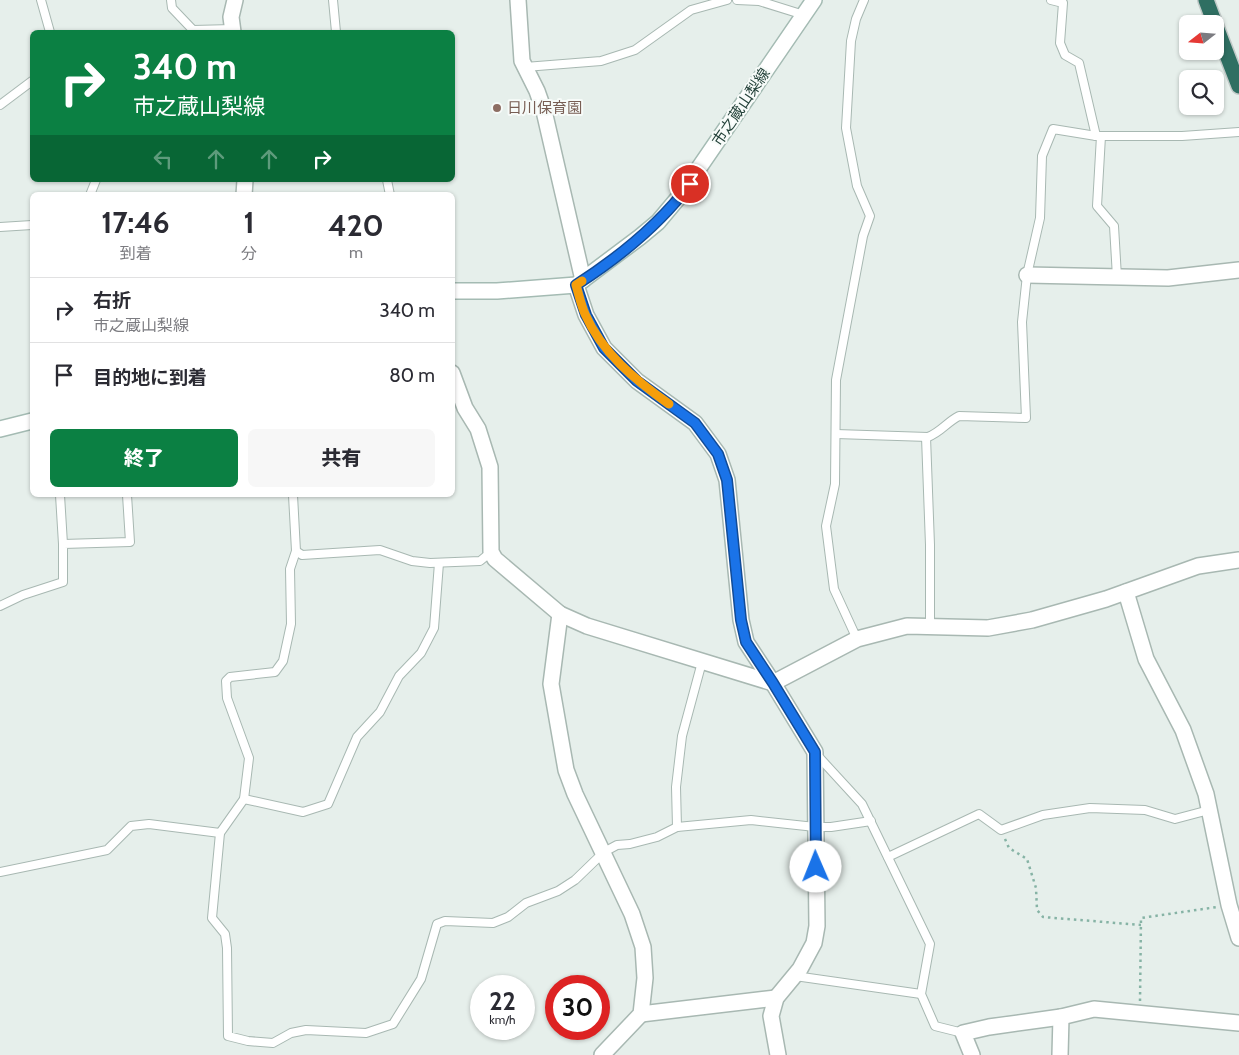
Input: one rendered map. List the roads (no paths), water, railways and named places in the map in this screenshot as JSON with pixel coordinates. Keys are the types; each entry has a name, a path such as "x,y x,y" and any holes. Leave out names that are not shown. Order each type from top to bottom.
{"highway":[{"path":"1206,0 1212,15"},
{"path":"1224,47 1239,86"}],"street":[{"path":"233,30 231,17 236,0"},
{"path":"518,0 522,61 538,92 544,110 586,315 604,348 637,381 695,423 718,454 727,480 741,620 746,642 815,752 817,926 814,943 800,969 776,998 771,1016 778,1055"},
{"name":"市之蔵山梨線","path":"580,282 658,222 680,198 814,0"},
{"path":"1027,276 1168,278 1239,270"},
{"path":"455,291 497,291 580,282"},
{"path":"455,380 465,408 478,429 490,467 491,552 495,558 560,614 587,626 773,683 858,639 907,626 988,628 1032,620 1106,599 1198,566 1239,560"},
{"path":"0,429 30,422"},
{"path":"1126,592 1146,658 1183,730 1206,794 1229,905 1239,938"},
{"path":"560,614 551,684 566,770 575,794 632,914 643,947 645,978 641,1014 602,1055"},
{"path":"641,1014 776,998"},
{"path":"972,1055 963,1033 989,1027 1061,1017 1094,1009 1239,1023"},
{"path":"1060,1055 1061,1017"}],"lane":[{"path":"41,0 49,30"},
{"path":"171,0 172,8 188,29 233,30"},
{"path":"333,0 336,30"},
{"path":"525,67 601,61 635,50 691,10 727,0"},
{"path":"737,0 759,1 804,15"},
{"path":"858,639 834,589 826,526 835,484 836,380 863,236 870,216 857,186 846,128 851,40 856,19 864,0"},
{"path":"1051,0 1064,3 1060,43 1065,55 1079,63 1098,136 1097,206 1114,226 1118,277"},
{"path":"0,106 30,83"},
{"path":"836,434 926,437 938,434 951,420 958,416 1026,418 1022,322 1027,276 1040,218 1042,156 1053,129 1098,136 1182,136 1239,132"},
{"path":"0,227 30,225"},
{"path":"926,437 930,545 930,626"},
{"path":"0,606 23,595 63,582 60,497"},
{"path":"63,544 130,542 127,497"},
{"path":"293,497 296,551 290,570 290,624 283,661 275,672 230,678 226,681 227,698 249,758 244,799 220,834 212,918 225,934 227,948 228,1036 248,1041 273,1043 291,1033 306,1030 366,1033 392,1024 420,979 437,924 445,921 493,923 508,917 526,903 558,892 575,880 604,852 617,845 630,844 657,836 677,827 751,820 815,827 831,827 871,821"},
{"path":"296,551 302,555 380,550 412,561 439,563 480,561 491,552"},
{"path":"244,799 303,812 328,804 357,736 380,712 399,676 421,653 434,628 439,563"},
{"path":"677,827 676,787 682,736 702,662"},
{"path":"815,752 862,804 930,944 921,994 935,1026 963,1033"},
{"path":"888,857 979,814 1002,830 1043,815 1090,808 1145,810 1175,818 1209,810"},
{"path":"0,872 107,850 130,826 149,824 220,834"},
{"path":"794,976 921,994"}],"place":[{"name":"日川保育園","path":"497,108"}]}
